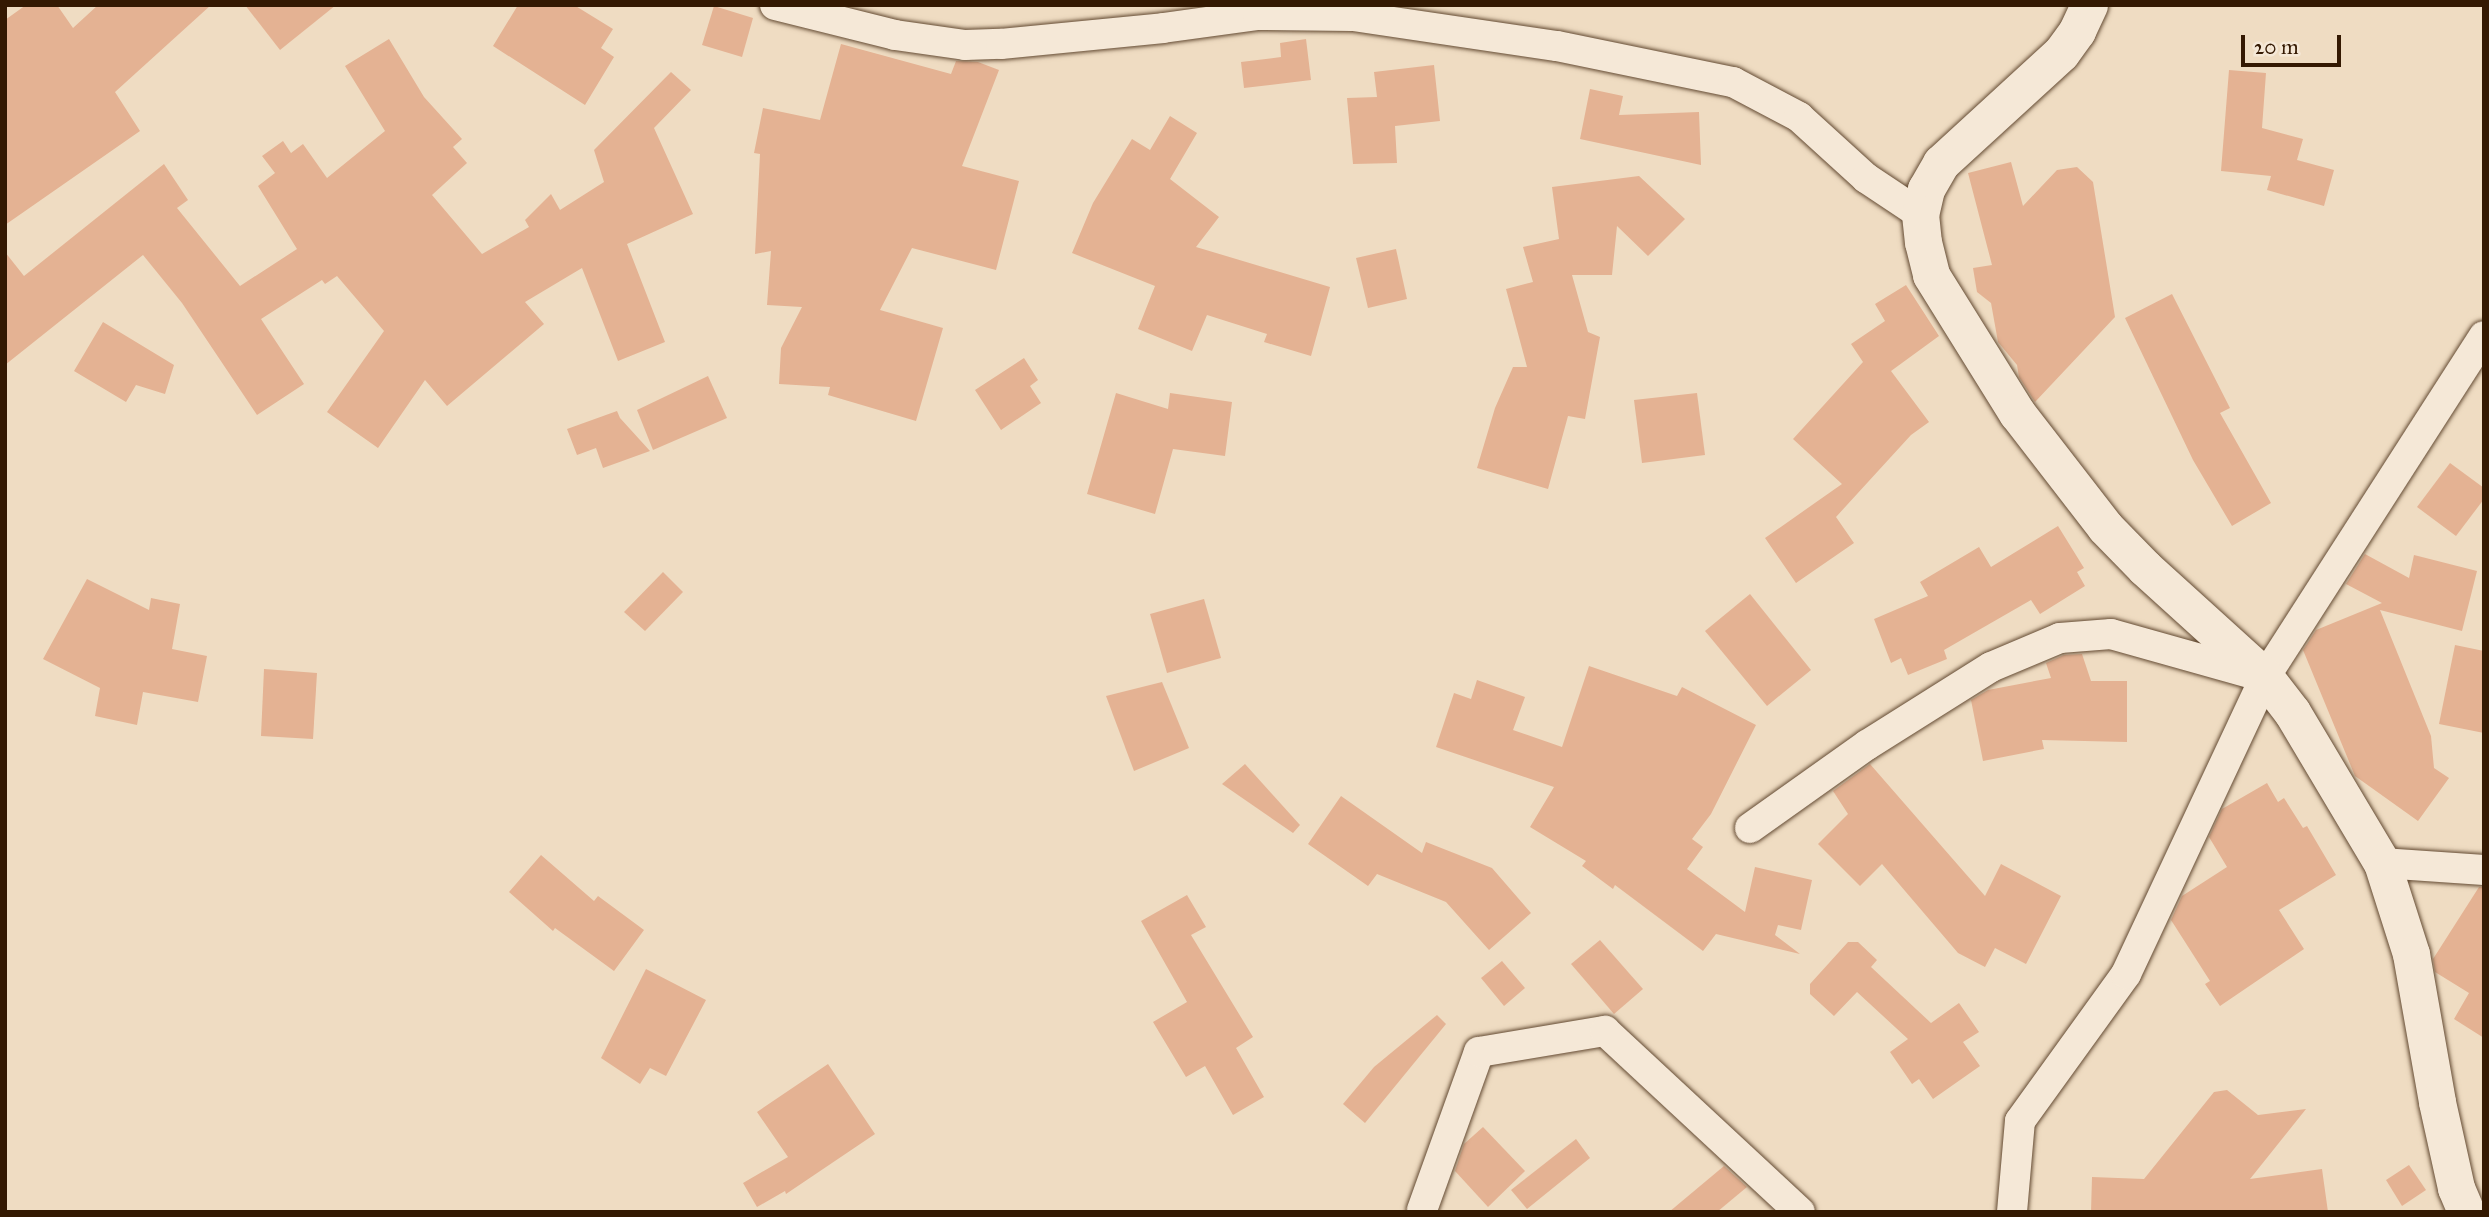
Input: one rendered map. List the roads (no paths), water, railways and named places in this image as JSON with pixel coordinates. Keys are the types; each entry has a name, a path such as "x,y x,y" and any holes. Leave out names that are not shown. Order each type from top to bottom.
{"street":[{"path":"775,5 895,35 965,45 1163,28 1258,15 1353,16 1557,46 1733,82 1800,117 1866,178 1920,214"},
{"path":"2089,5 2077,32 2061,53 1941,163 1926,189 1920,214 1931,275 2017,413 2105,527 2145,568 2265,677 2292,712 2382,863 2411,954 2437,1102 2456,1188 2466,1212"},
{"path":"2012,1212 2020,1121 2126,974 2265,677 2484,336"},
{"path":"1750,828 1867,746 1991,667 2060,638 2111,634 2265,677"},
{"path":"2382,863 2484,870"},
{"path":"1422,1210 1479,1052 1605,1031 1800,1212"}]}
